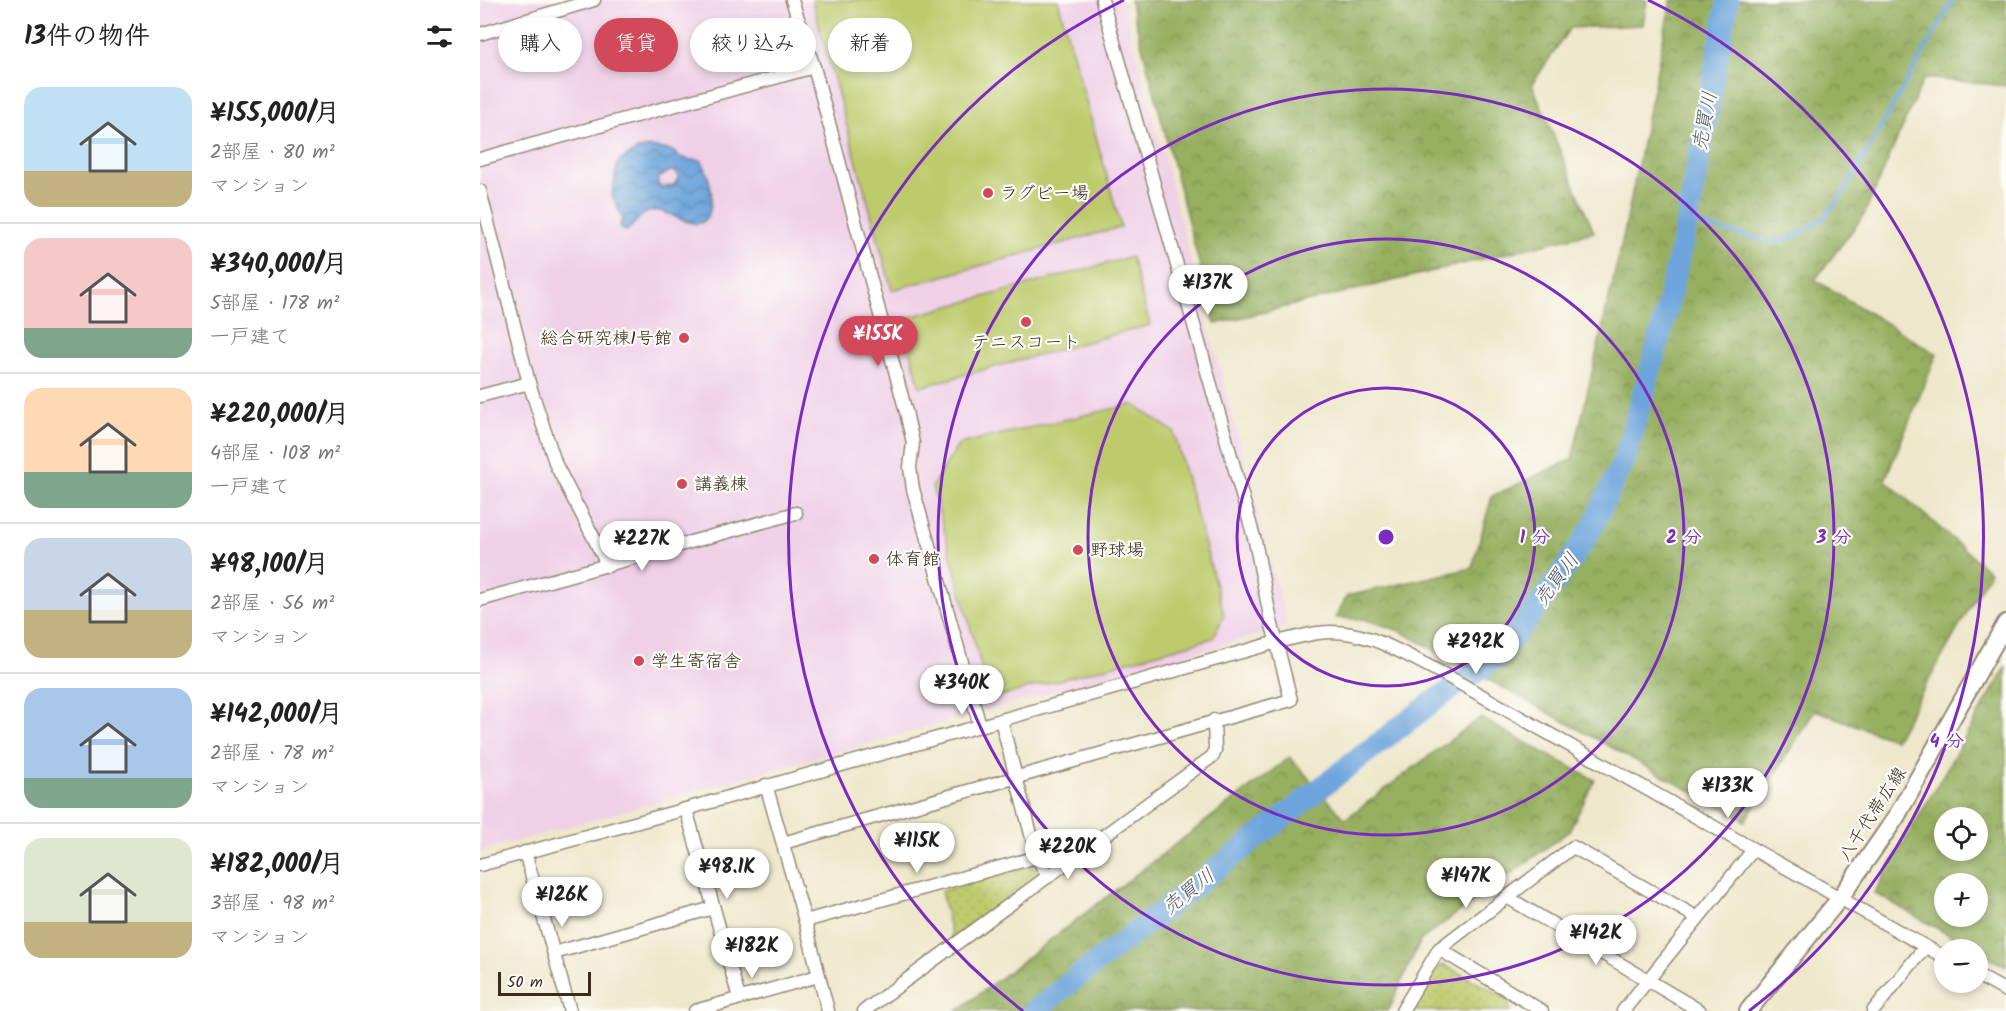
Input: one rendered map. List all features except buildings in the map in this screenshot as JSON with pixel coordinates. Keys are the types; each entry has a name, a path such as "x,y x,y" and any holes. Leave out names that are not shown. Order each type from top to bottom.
{"main road":[{"name":"八千代帯広線","path":"1748,1011 1840,898 1895,819 2006,623"}],"street":[{"path":"480,34 594,0"},
{"path":"792,0 798,18"},
{"path":"783,843 1291,700 1271,621 1255,541 1102,0"},
{"path":"480,159 796,72"},
{"path":"815,72 913,443 910,467 913,489 980,726"},
{"path":"480,191 529,383 556,465 608,566"},
{"path":"480,396 529,383"},
{"path":"480,600 796,513"},
{"path":"480,865 1277,642 1320,632 1358,636 1381,642 1438,671 1934,951"},
{"path":"1001,720 1037,857 1048,877"},
{"path":"864,1011 1213,756 1215,750 1214,720"},
{"path":"766,785 828,1011"},
{"path":"686,809 739,998"},
{"path":"1402,1011 1439,948 1573,847 1698,918"},
{"path":"1623,1011 1753,850"},
{"path":"525,852 570,1011"},
{"path":"805,921 1037,857"},
{"path":"1507,897 1700,1011"},
{"path":"554,953 713,908"},
{"path":"1873,1011 1925,946"},
{"path":"1439,948 1522,1007 1542,1011"},
{"path":"695,1011 818,976"},
{"path":"1988,981 2006,991"}],"shaded area":[{"path":"480,0 1122,0 1288,627 480,851"}],"green space":[{"path":"812,0 1058,0 1121,227 892,290 832,72 912,72 912,18 828,18 828,58"},
{"path":"1130,0 1647,0 1643,25 1570,28 1532,84 1594,232 1215,324"},
{"path":"1671,0 2006,0 2006,86 1924,78 1864,215 1815,280 1937,354 1885,480 1990,572 1895,740 1815,710 1745,821 1400,631 1364,619 1335,618 1347,596 1472,568 1492,496 1572,459 1624,233"},
{"name":"テニスコート","path":"1131,257 1150,325 920,387 902,319"},
{"name":"野球場","path":"1133,404 1174,432 1224,615 1213,638 990,699 932,486 959,444"},
{"path":"2006,667 2006,967 1988,957 1988,939 1956,939 1935,927 1988,927 1988,873 1934,873 1934,927 1874,893"},
{"path":"1480,718 1595,780 1569,831 1421,940 1388,1011 957,1011 1290,757 1345,819"},
{"path":"1030,866 1037,873 1035,879 952,938 941,891"},
{"path":"1444,965 1508,999 1510,1011 1410,1011 1435,967"}],"water":[{"path":"649,147 671,150 689,160 701,160 706,170 711,193 708,216 702,222 695,223 659,211 651,211 643,214 626,231 621,229 620,224 623,219 612,195 618,162 637,150","holes":["670,171 676,172 678,178 675,184 666,187 659,186 657,179"]}],"waterway":[{"name":"売買川","path":"1034,1011 1430,704 1495,659 1538,607 1577,551 1593,526 1625,457 1663,325 1687,222 1728,0"},
{"path":"1687,222 1772,242 1794,237 1824,218 1843,194 1953,0"}],"place":[{"name":"ラグビー場","path":"988,193"},
{"name":"テニスコート","path":"1026,322"},
{"name":"総合研究棟1号館","path":"684,338"},
{"name":"講義棟","path":"682,484"},
{"name":"野球場","path":"1078,550"},
{"name":"体育館","path":"874,559"},
{"name":"学生寄宿舎","path":"639,661"}]}
